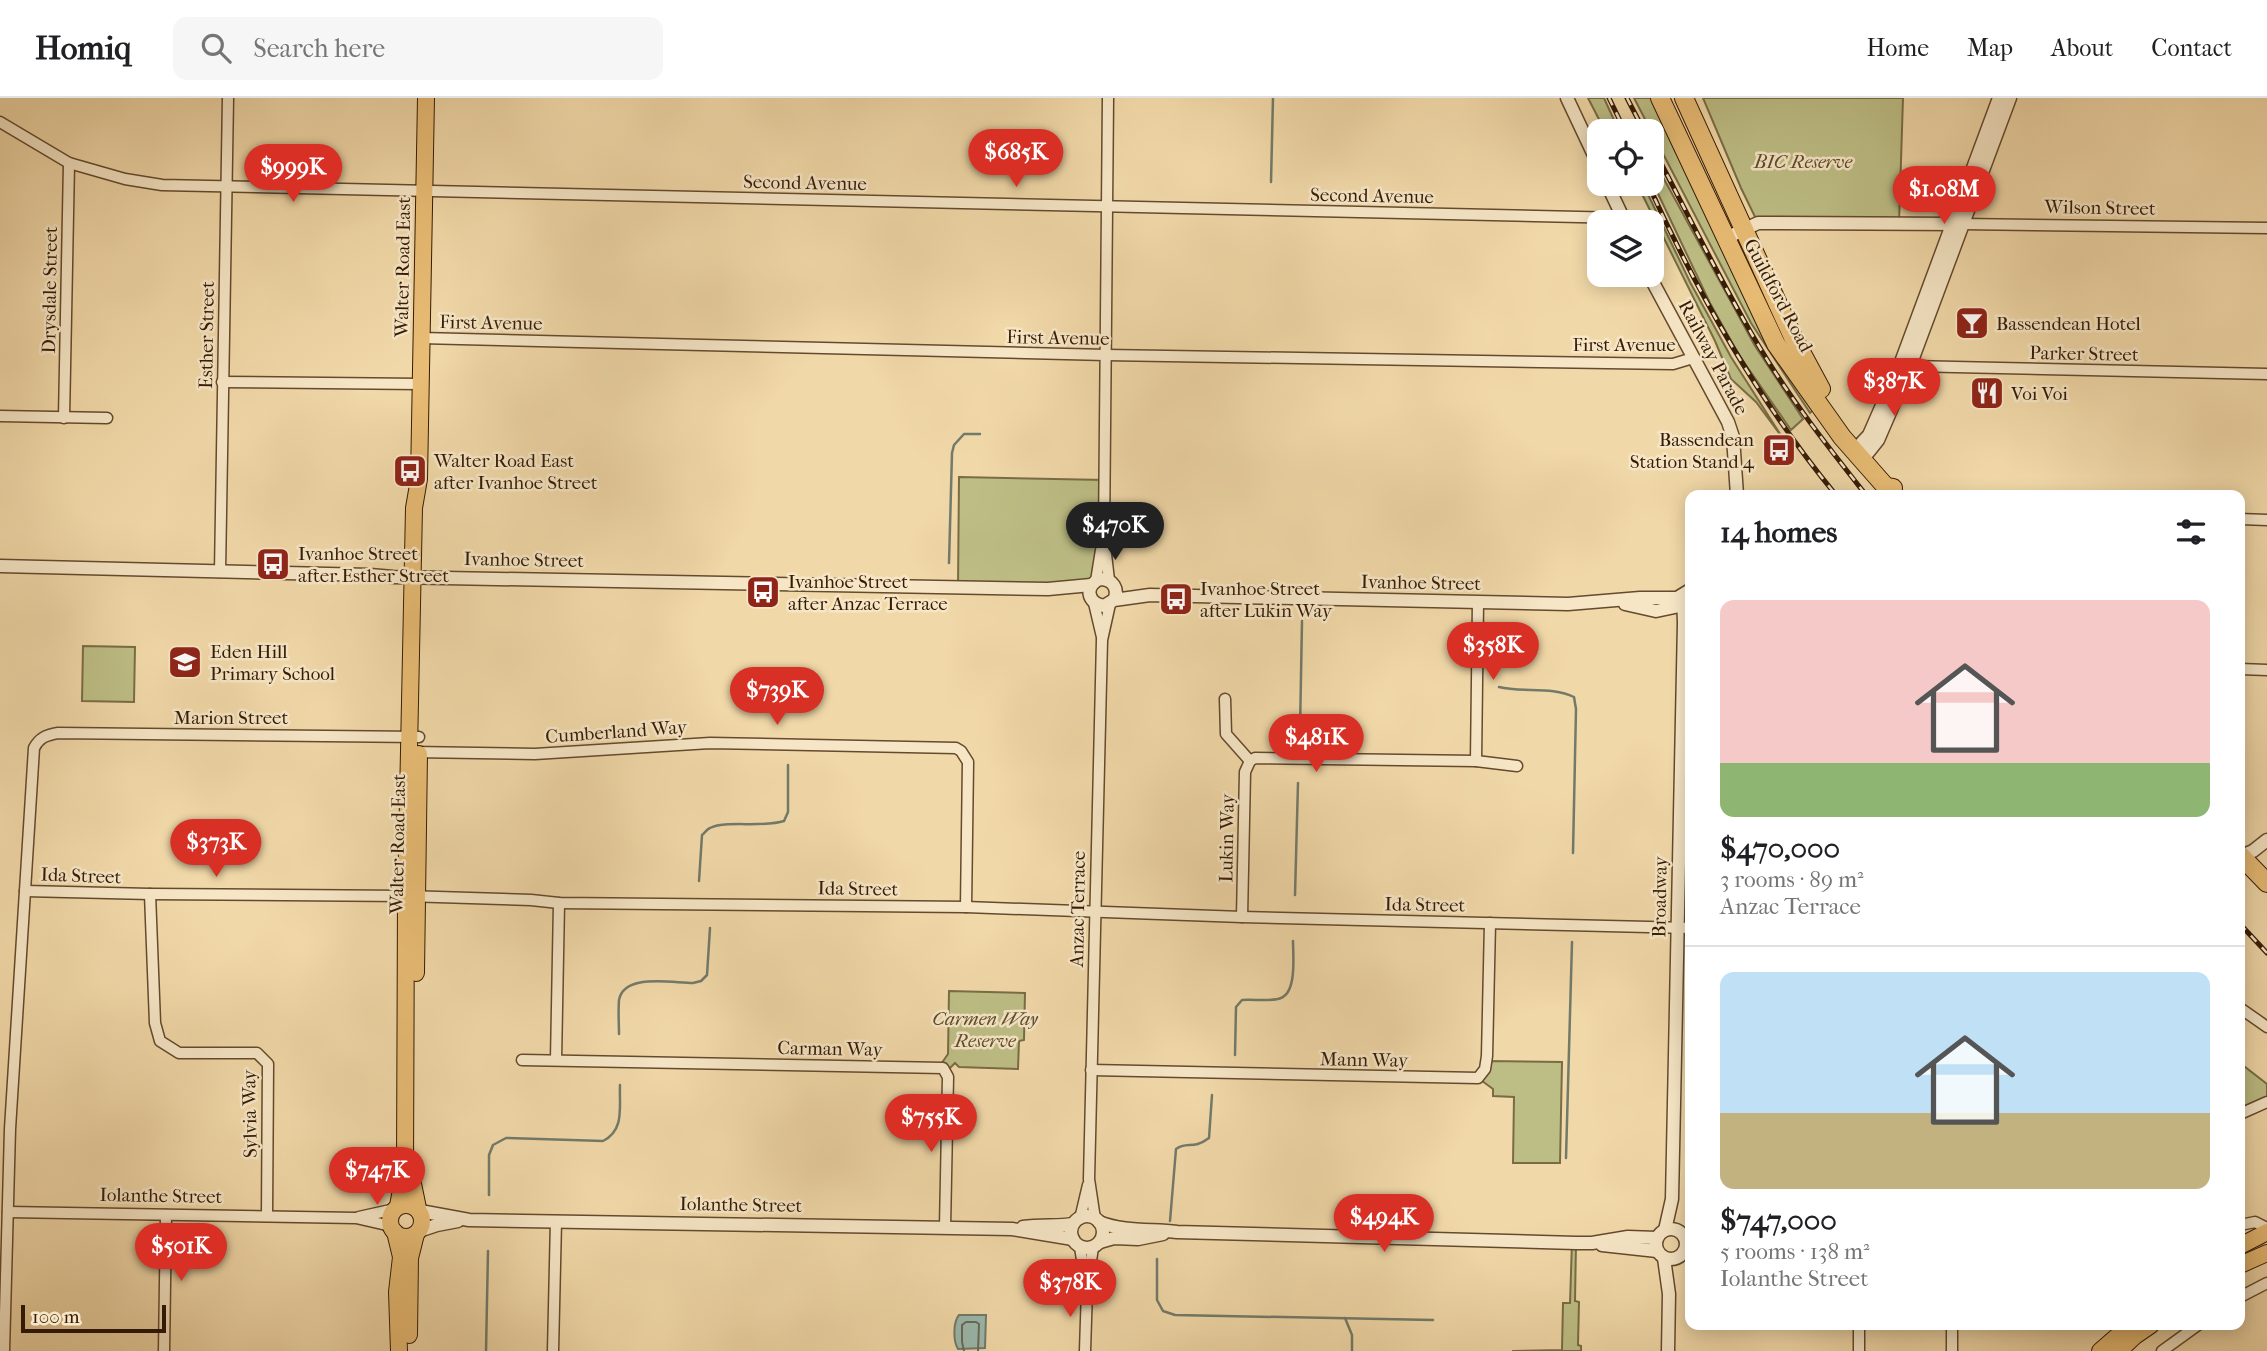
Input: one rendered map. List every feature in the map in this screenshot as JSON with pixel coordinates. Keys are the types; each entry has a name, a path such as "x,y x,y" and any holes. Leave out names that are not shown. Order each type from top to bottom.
{"highway":[{"name":"Guildford Road","path":"1660,98 1776,344 1886,487 1892,490"},
{"name":"Guildford Road","path":"1684,98 1811,374 1861,453"},
{"path":"2245,860 2267,883"}],"main road":[{"name":"Walter Road East","path":"396,1207 405,1168 418,577 414,508 419,479 426,98"},
{"name":"Walter Road East","path":"412,897 415,1155 412,1179 419,1210"},
{"path":"399,1351 397,1299 401,1257 390,1217 396,1207 406,1205 419,1210 422,1222 410,1258 409,1351"},
{"path":"393,1229 405,1238 417,1233"},
{"path":"2245,1243 2267,1230"},
{"path":"2245,1263 2267,1253"},
{"path":"2101,1351 2124,1330"},
{"path":"2119,1351 2144,1330"}],"street":[{"name":"Esther Street","path":"220,572 228,98"},
{"path":"1102,583 1108,98"},
{"path":"1567,98 1587,140"},
{"path":"1958,224 1999,98"},
{"path":"1861,453 1905,364 1958,224 2010,98"},
{"name":"Second Avenue","path":"0,122 69,163 142,183 1587,219"},
{"name":"Drysdale Street","path":"64,418 69,163"},
{"name":"Wilson Street","path":"1726,238 1758,223 2267,228"},
{"name":"Railway Parade","path":"1655,287 1728,422 1735,460 1736,490"},
{"name":"First Avenue","path":"421,338 1106,355 1673,364 1693,358"},
{"name":"Parker Street","path":"1905,364 2267,374"},
{"path":"222,382 420,384"},
{"path":"0,416 107,418"},
{"name":"Railway Parade","path":"1735,460 1745,490"},
{"path":"2245,519 2267,520"},
{"name":"Ivanhoe Street","path":"0,566 1048,589 1102,583 1150,595"},
{"path":"1102,583 1116,594 1112,602 1104,606 1092,601 1089,592 1102,583"},
{"name":"Ivanhoe Street","path":"1048,589 1092,601"},
{"name":"Ivanhoe Street","path":"1112,602 1150,595 1568,604 1685,599"},
{"name":"Anzac Terrace","path":"1092,601 1102,640"},
{"name":"Anzac Terrace","path":"1097,1220 1089,1179 1094,910 1102,640 1112,602"},
{"path":"1476,761 1478,602"},
{"path":"2245,669 2267,670"},
{"path":"1226,699 1226,734 1250,761 1261,758 1476,761 1517,766"},
{"name":"Marion Street","path":"25,891 34,748 43,737 58,733 414,744"},
{"name":"Cumberland Way","path":"414,744 536,754 710,743 956,748 968,762 966,907"},
{"name":"Lukin Way","path":"1241,917 1245,772 1250,761"},
{"name":"Broadway","path":"1668,1351 1684,928 1685,818"},
{"path":"2245,858 2267,840"},
{"path":"2245,859 2267,849"},
{"path":"4,1351 8,1212 5,1129 25,891"},
{"name":"Ida Street","path":"25,891 412,897 559,903 966,907 1684,928"},
{"name":"Sylvia Way","path":"149,894 155,1023 160,1041 179,1053 257,1053 268,1064 267,1216"},
{"path":"556,1060 559,903"},
{"name":"Mann Way","path":"1091,1070 1478,1078 1487,1061 1490,923"},
{"path":"2245,1012 2267,1027"},
{"name":"Carman Way","path":"522,1060 943,1068 948,1077 945,1227"},
{"path":"2245,1112 2267,1102"},
{"name":"Anzac Terrace","path":"1077,1221 1089,1179"},
{"name":"Iolanthe Street","path":"8,1212 356,1217 396,1207"},
{"name":"Iolanthe Street","path":"419,1210 469,1220"},
{"path":"164,1351 166,1215"},
{"name":"Iolanthe Street","path":"356,1217 393,1229"},
{"name":"Iolanthe Street","path":"1012,1229 1041,1224 1058,1226 1084,1217 1122,1229 1177,1232 1592,1242 1671,1241 1684,1254"},
{"name":"Iolanthe Street","path":"417,1233 437,1224 469,1220 1012,1229 1086,1244 1114,1238 1138,1239 1177,1232"},
{"path":"1086,1244 1103,1234 1097,1220"},
{"path":"553,1351 556,1221"},
{"path":"1077,1221 1086,1244 1085,1351"},
{"path":"2245,1224 2255,1222 2267,1230"},
{"name":"Broadway","path":"1669,1294 1684,1254"},
{"path":"2245,1294 2267,1283"},
{"path":"1858,1351 1859,1330"},
{"path":"1952,1330 1952,1351"},
{"path":"2162,1351 2191,1330"}],"green space":[{"path":"1588,98 1604,98 1614,119 1599,119"},
{"path":"1634,98 1655,98 1815,408 1810,413 1751,323 1664,156 1664,119 1645,119"},
{"name":"BIC Reserve","path":"1703,98 1903,98 1899,224 1758,223"},
{"path":"1664,179 1755,346 1803,419 1791,430 1739,355 1710,303 1659,196 1664,196"},
{"path":"1643,196 1649,196 1655,210 1650,210"},
{"path":"1664,228 1731,357 1782,437 1756,402 1731,379 1664,238"},
{"path":"959,477 1105,480 1104,537 1096,581 958,587"},
{"path":"83,646 135,647 134,702 82,701"},
{"name":"Carmen Way Reserve","path":"949,991 1025,993 1024,1040 1019,1041 1018,1069 959,1067 955,1063 946,1072 939,1067 948,1054"},
{"path":"1487,1061 1562,1062 1560,1163 1513,1163 1514,1097 1493,1096 1493,1089 1478,1078"},
{"path":"2245,1067 2267,1084 2267,1102 2245,1112"},
{"path":"1572,1242 1576,1243 1575,1301 1579,1302 1578,1345 1581,1346 1581,1351 1512,1351 1562,1350 1563,1303 1570,1303"}],"water":[{"path":"959,1315 986,1315 985,1348 958,1349 954,1332"}],"waterway":[{"path":"1271,182 1273,98"},
{"path":"949,563 952,453 954,445 964,434 980,434"},
{"path":"1300,730 1302,621"},
{"path":"1499,687 1556,692 1574,697 1573,853"},
{"path":"699,881 702,835 709,829 725,825 784,821 788,812 788,765"},
{"path":"1295,895 1298,783"},
{"path":"619,1034 619,1000 630,986 650,981 693,983 701,981 707,975 710,928"},
{"path":"1235,1055 1236,1007 1242,1000 1272,1000 1286,994 1292,981 1293,941"},
{"path":"1566,1158 1572,942"},
{"path":"489,1195 489,1155 493,1145 506,1138 603,1141 615,1131 618,1124 620,1085"},
{"path":"1170,1221 1176,1149 1199,1144 1209,1138 1212,1095"},
{"path":"486,1351 488,1251"},
{"path":"1157,1259 1157,1300 1163,1311 1175,1315 1433,1320"},
{"path":"1345,1318 1352,1335 1352,1351"}],"railway":[{"path":"1609,98 1619,119"},
{"path":"1627,98 1638,119"},
{"path":"1664,169 1760,348 1797,405 1862,490"},
{"path":"1654,196 1709,307 1732,346 1781,422 1832,490"},
{"path":"2245,929 2267,953"}],"place":[{"name":"Bassendean Hotel","path":"1972,323"},
{"name":"Voi Voi","path":"1987,393"},
{"name":"Bassendean Station Stand 4","path":"1779,450"},
{"name":"Walter Road East after Ivanhoe Street","path":"410,471"},
{"name":"Ivanhoe Street after Esther Street","path":"273,564"},
{"name":"Ivanhoe Street after Anzac Terrace","path":"763,592"},
{"name":"Ivanhoe Street after Lukin Way","path":"1176,599"},
{"name":"Eden Hill Primary School","path":"185,662"}]}
